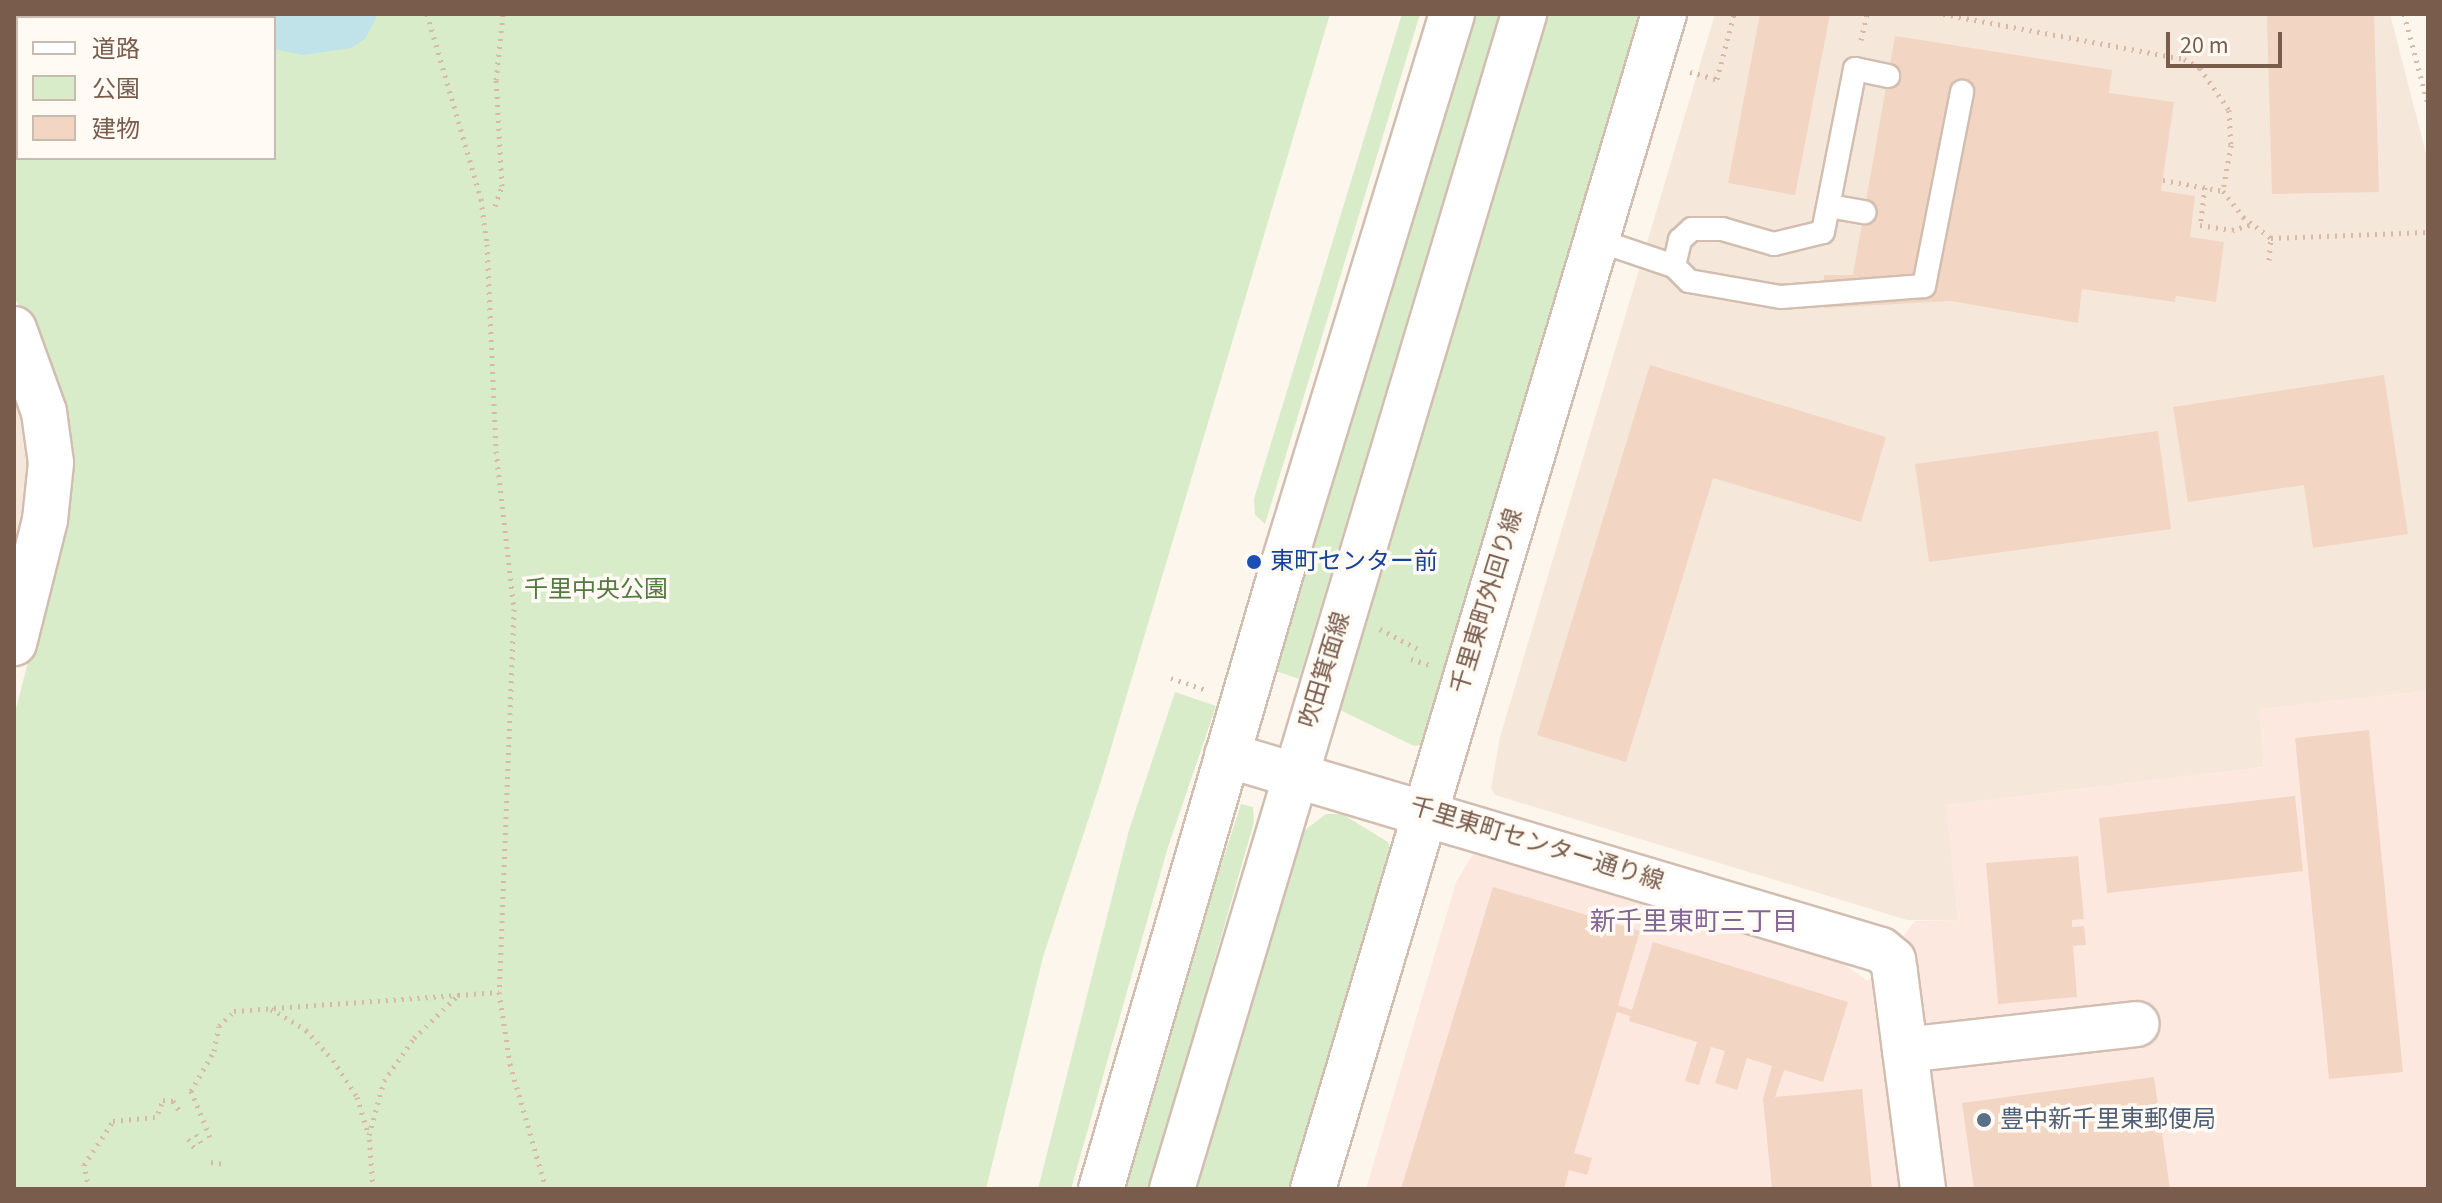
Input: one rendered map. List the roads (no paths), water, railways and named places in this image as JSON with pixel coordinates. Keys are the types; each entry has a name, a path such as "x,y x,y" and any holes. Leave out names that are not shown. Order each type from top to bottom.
{"street":[{"path":"1101,1189 1227,755 1452,14"},
{"name":"吹田箕面線","path":"1172,1189 1524,14"},
{"name":"千里東町外回り線","path":"1313,1189 1664,14"},
{"path":"14,329 44,412 51,463 45,520 14,643"},
{"name":"千里東町センター通り線","path":"1227,755 1426,811 1881,950 1893,960 1923,1189"},
{"path":"1905,1050 2137,1024"}],"lane":[{"path":"1674,266 1680,240 1692,229 1722,229 1774,244 1804,241 1823,232 1855,69 1888,76"},
{"path":"1597,240 1674,266 1689,281 1781,297 1924,286 1962,92"},
{"path":"1829,206 1864,212"}],"water":[{"path":"219,14 378,14 365,39 351,48 303,55 276,49 276,16"}],"place":[{"name":"東町センター前","path":"1254,562"},
{"name":"豊中新千里東郵便局","path":"1984,1120"}],"district":[{"name":"新千里東町三丁目","path":"1694,922"}],"park label":[{"name":"千里中央公園","path":"596,590"}]}
